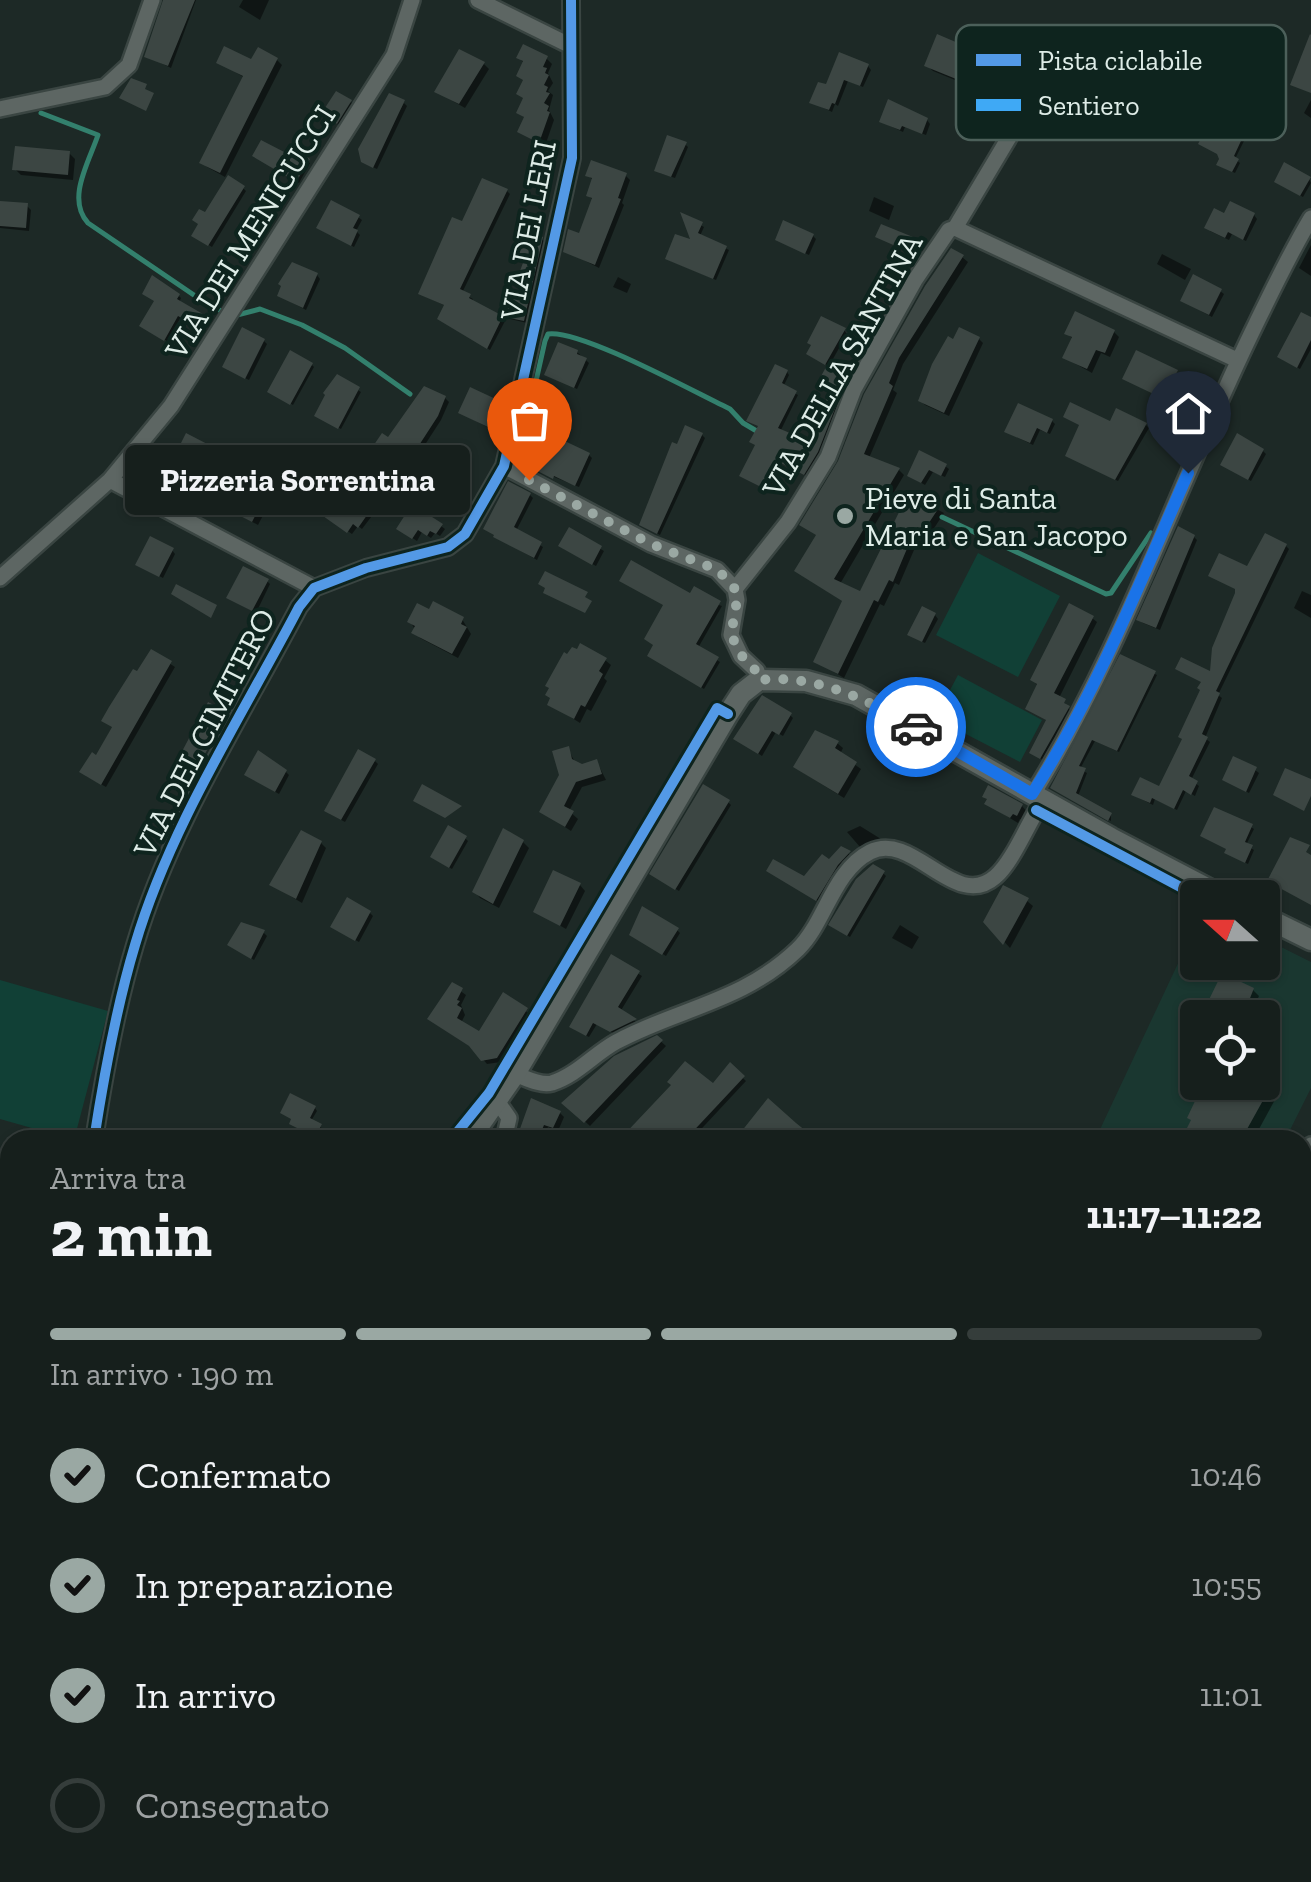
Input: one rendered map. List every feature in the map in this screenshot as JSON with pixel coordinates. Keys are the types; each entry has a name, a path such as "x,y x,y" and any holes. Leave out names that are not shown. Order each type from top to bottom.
{"street":[{"path":"0,109 106,87 130,65 152,0"},
{"name":"VIA DEI MENICUCCI","path":"110,480 171,406 344,135 394,55 412,0"},
{"path":"478,0 571,46"},
{"name":"VIA DEI LERI","path":"504,466 572,158 571,0"},
{"path":"955,228 1008,140"},
{"path":"516,1074 544,1084 552,1082 571,1074 614,1042 753,985 800,948 848,871 870,852 887,848 911,856 966,886 980,886 996,876 1126,616 1237,360 1311,218"},
{"name":"VIA DELLA SANTINA","path":"735,589 788,522 828,457 854,388 914,280 942,236 955,228 1237,360"},
{"path":"504,466 651,544 718,570 735,589 731,635 759,680"},
{"name":"VIA DEL CIMITERO","path":"96,1130 135,944 160,878 193,806 299,607 314,588 366,568 448,547 465,534 504,466"},
{"path":"0,578 110,480"},
{"name":"VIA DEL CIMITERO","path":"110,480 314,588"},
{"path":"476,1130 516,1074 741,694 759,680 806,681 856,695 1192,880"},
{"path":"1280,925 1311,940"},
{"path":"497,1101 509,1118 506,1130"}],"shaded area":[{"path":"978,553 1060,596 1018,677 936,635"},
{"path":"958,675 1042,720 1020,762 935,718"},
{"path":"1280,946 1311,962 1311,1088 1290,1130 1100,1130 1180,959 1180,980 1280,980"},
{"path":"0,980 108,1011 77,1130 39,1130 0,1119"}],"building":[{"path":"163,0 195,0 168,66 144,57"},
{"path":"937,34 956,42 956,79 924,66"},
{"path":"1311,35 1311,93 1290,85"},
{"path":"523,44 548,56 543,67 549,75 544,85 550,93 544,103 550,112 539,143 517,132 524,117 516,113 523,98 516,94 523,80 516,76 523,61 516,58"},
{"path":"224,46 251,59 258,47 278,58 220,173 199,163 243,76 216,63"},
{"path":"459,49 485,62 459,104 434,92"},
{"path":"839,52 869,64 860,86 844,80 829,110 809,103 818,82 826,84"},
{"path":"131,78 147,84 145,89 154,93 146,111 119,98"},
{"path":"336,91 352,100 337,124 321,114"},
{"path":"389,93 405,100 373,168 361,162 358,149"},
{"path":"888,99 928,118 922,134 879,122"},
{"path":"667,135 687,142 671,177 654,171"},
{"path":"261,140 290,155 293,149 310,159 296,182 252,156"},
{"path":"1200,140 1241,140 1234,156 1239,159 1232,172 1216,165 1217,154 1198,144"},
{"path":"15,146 70,151 68,175 12,170"},
{"path":"591,160 627,173 595,265 563,252 568,229 579,233 592,198 586,196 592,178 585,176"},
{"path":"1284,162 1311,177 1300,196 1274,182"},
{"path":"228,175 245,186 208,246 191,236 198,224 192,220 199,209 205,212"},
{"path":"482,178 508,189 460,289 503,316 487,349 437,319 444,305 418,294 452,217 462,221"},
{"path":"331,200 360,215 353,228 358,230 351,246 316,228"},
{"path":"0,201 28,203 26,228 0,226"},
{"path":"1230,201 1255,213 1243,240 1228,232 1225,238 1204,228 1214,208 1224,213"},
{"path":"680,212 703,222 698,233 727,246 713,279 665,259 675,234 690,239"},
{"path":"783,220 814,234 805,254 775,240"},
{"path":"881,224 913,237 907,251 875,237"},
{"path":"525,229 543,237 524,321 504,317 513,290 523,292 520,271 524,260 514,256"},
{"path":"951,248 964,255 899,358 889,383 893,386 864,454 900,468 834,579 860,591 909,492 940,506 921,535 914,532 893,582 889,580 878,602 874,600 838,674 813,662 842,601 794,571 816,535 799,525 838,461 864,394"},
{"path":"292,262 318,273 303,308 277,296 281,286 278,284"},
{"path":"1193,274 1222,289 1209,315 1180,301"},
{"path":"152,275 180,294 177,299 208,317 201,329 178,316 164,341 139,326 154,301 142,294"},
{"path":"1075,311 1115,330 1105,353 1096,350 1087,369 1062,358 1072,337 1064,334"},
{"path":"1301,312 1311,317 1311,340 1297,368 1277,357"},
{"path":"821,316 846,328 825,365 806,354 811,345 807,343"},
{"path":"242,327 265,339 245,379 222,367"},
{"path":"959,327 980,337 944,413 918,401 932,364 948,336 953,339"},
{"path":"558,342 587,358 574,388 544,375"},
{"path":"290,350 313,363 290,405 267,392"},
{"path":"1136,350 1178,370 1164,399 1122,379"},
{"path":"775,364 788,370 782,383 797,391 778,428 809,441 832,385 819,380 826,367 847,378 818,452 804,475 779,462 765,489 739,476 755,445 749,442 758,426 746,421"},
{"path":"337,374 360,387 338,429 314,416 323,393"},
{"path":"424,386 446,396 438,416 390,490 443,524 436,534 430,531 427,536 418,530 412,539 396,529 405,515 379,498 358,528 353,524 347,533 323,516 339,494 345,498 382,433 388,437"},
{"path":"470,387 500,401 488,427 458,413"},
{"path":"1070,402 1110,421 1116,408 1147,423 1115,480 1065,456 1079,425 1063,417"},
{"path":"1018,403 1053,419 1047,433 1037,428 1030,443 1004,432"},
{"path":"685,425 703,433 657,534 639,525 672,442 677,444"},
{"path":"186,433 242,462 248,450 262,456 248,482 267,493 252,522 164,477"},
{"path":"1237,433 1264,449 1248,480 1220,465"},
{"path":"550,434 590,453 575,486 526,465 538,438 546,442"},
{"path":"919,450 947,464 941,476 929,470 921,483 907,476"},
{"path":"508,481 531,493 514,527 542,542 534,558 483,529"},
{"path":"1178,526 1195,535 1156,628 1136,620"},
{"path":"569,527 602,546 592,565 558,546"},
{"path":"1265,533 1287,544 1216,691 1220,693 1202,734 1208,737 1189,776 1198,781 1191,795 1183,790 1174,809 1152,798 1150,803 1131,795 1140,777 1159,786 1200,690 1197,688 1201,682 1175,669 1181,657 1210,671 1212,648 1235,593 1235,589 1208,576 1219,553 1247,566"},
{"path":"150,536 174,548 159,577 135,565"},
{"path":"631,560 690,593 694,586 721,601 696,644 719,657 701,688 647,656 653,645 644,639 663,605 619,581"},
{"path":"243,566 269,579 252,611 226,598"},
{"path":"545,571 588,592 585,597 592,601 585,613 543,593 545,588 538,584"},
{"path":"176,584 217,605 211,618 171,594"},
{"path":"433,601 464,617 461,624 467,627 452,654 411,633 415,626 407,622 417,603 429,609"},
{"path":"1069,603 1094,616 1054,693 1070,706 1040,759 1029,753 1046,720 1025,709 1037,684 1030,680"},
{"path":"922,606 936,613 922,642 907,635"},
{"path":"580,643 607,658 599,671 603,674 574,719 547,705 550,698 545,695 549,688 545,686 564,652 567,654 572,647 577,649"},
{"path":"151,649 172,661 101,785 79,772 92,752 96,755 112,727 101,721 109,707"},
{"path":"1120,654 1156,671 1117,751 1092,740 1079,766 1086,768 1076,793 1112,813 1108,821 1050,788"},
{"path":"762,695 792,713 779,735 772,731 758,754 733,739"},
{"path":"208,702 227,712 196,771 177,761"},
{"path":"815,730 839,741 835,748 857,762 838,794 793,767"},
{"path":"569,746 572,759 582,764 597,759 602,774 576,782 564,806 574,811 565,827 539,812 559,775 552,751"},
{"path":"358,749 376,759 341,820 324,811"},
{"path":"258,750 287,770 275,792 244,775"},
{"path":"1233,756 1257,767 1246,792 1222,780"},
{"path":"1285,768 1311,779 1311,796 1304,811 1273,795"},
{"path":"422,784 462,806 445,818 413,801"},
{"path":"703,784 730,800 675,890 649,874"},
{"path":"988,785 1023,804 1017,816 1013,814 1010,818 984,804 987,799 982,797"},
{"path":"1214,807 1253,824 1245,842 1253,845 1245,863 1200,836"},
{"path":"448,825 467,836 449,868 430,857"},
{"path":"503,828 524,840 493,904 472,892"},
{"path":"301,830 322,841 296,899 269,885"},
{"path":"1290,837 1310,845 1306,852 1311,855 1311,905 1280,888 1280,880 1268,880"},
{"path":"841,846 851,851 816,901 766,871 773,859 804,876 822,854 829,859"},
{"path":"873,864 885,871 847,936 828,925 856,879"},
{"path":"553,870 581,883 560,926 533,912"},
{"path":"1003,885 1029,898 1003,945 983,922"},
{"path":"347,897 371,911 355,941 330,927"},
{"path":"642,906 679,928 662,955 629,935"},
{"path":"241,922 265,930 251,959 227,945"},
{"path":"611,954 640,971 618,1007 637,1019 610,1032 593,1023 586,1036 569,1027"},
{"path":"1219,980 1237,980 1254,988 1249,1000 1209,1000"},
{"path":"452,982 463,988 457,1000 462,1008 457,1018 479,1031 503,992 528,1008 497,1058 481,1061 469,1046 427,1019"},
{"path":"657,1035 663,1040 584,1123 561,1103 614,1056"},
{"path":"685,1061 713,1083 730,1062 745,1076 694,1130 628,1130 671,1085 667,1082"},
{"path":"290,1093 316,1106 310,1118 322,1124 319,1130 301,1130 280,1113"},
{"path":"531,1098 561,1111 553,1128 544,1125 542,1130 520,1130"},
{"path":"768,1098 805,1130 743,1130"},
{"path":"1196,1100 1263,1100 1247,1130 1186,1130 1191,1120 1187,1118"}],"waterway":[{"path":"41,113 98,135 79,192 79,203 88,223 224,312"},
{"path":"237,315 260,309 302,325 345,348 410,394"},
{"path":"525,430 548,334 585,341 638,363 730,409 760,433"},
{"path":"942,517 1106,594 1111,593 1151,533"}],"cycle path":[{"path":"96,1130 122,993 167,857 299,607 314,588 366,568 448,547 465,534 504,466 572,158 571,0"},
{"path":"459,1130 489,1093 717,708 728,714"},
{"path":"1036,810 1180,887"}],"way so far":[{"path":"529,480 651,544 718,570 735,589 731,635 759,680 806,681 834,688 856,695 916,727"}],"place":[{"name":"Pizzeria Sorrentina","path":"529,480"},
{"name":"Pieve di Santa Maria e San Jacopo","path":"845,516"}],"route":[{"path":"916,727 1032,794 1055,758 1126,616 1188,473"}]}
